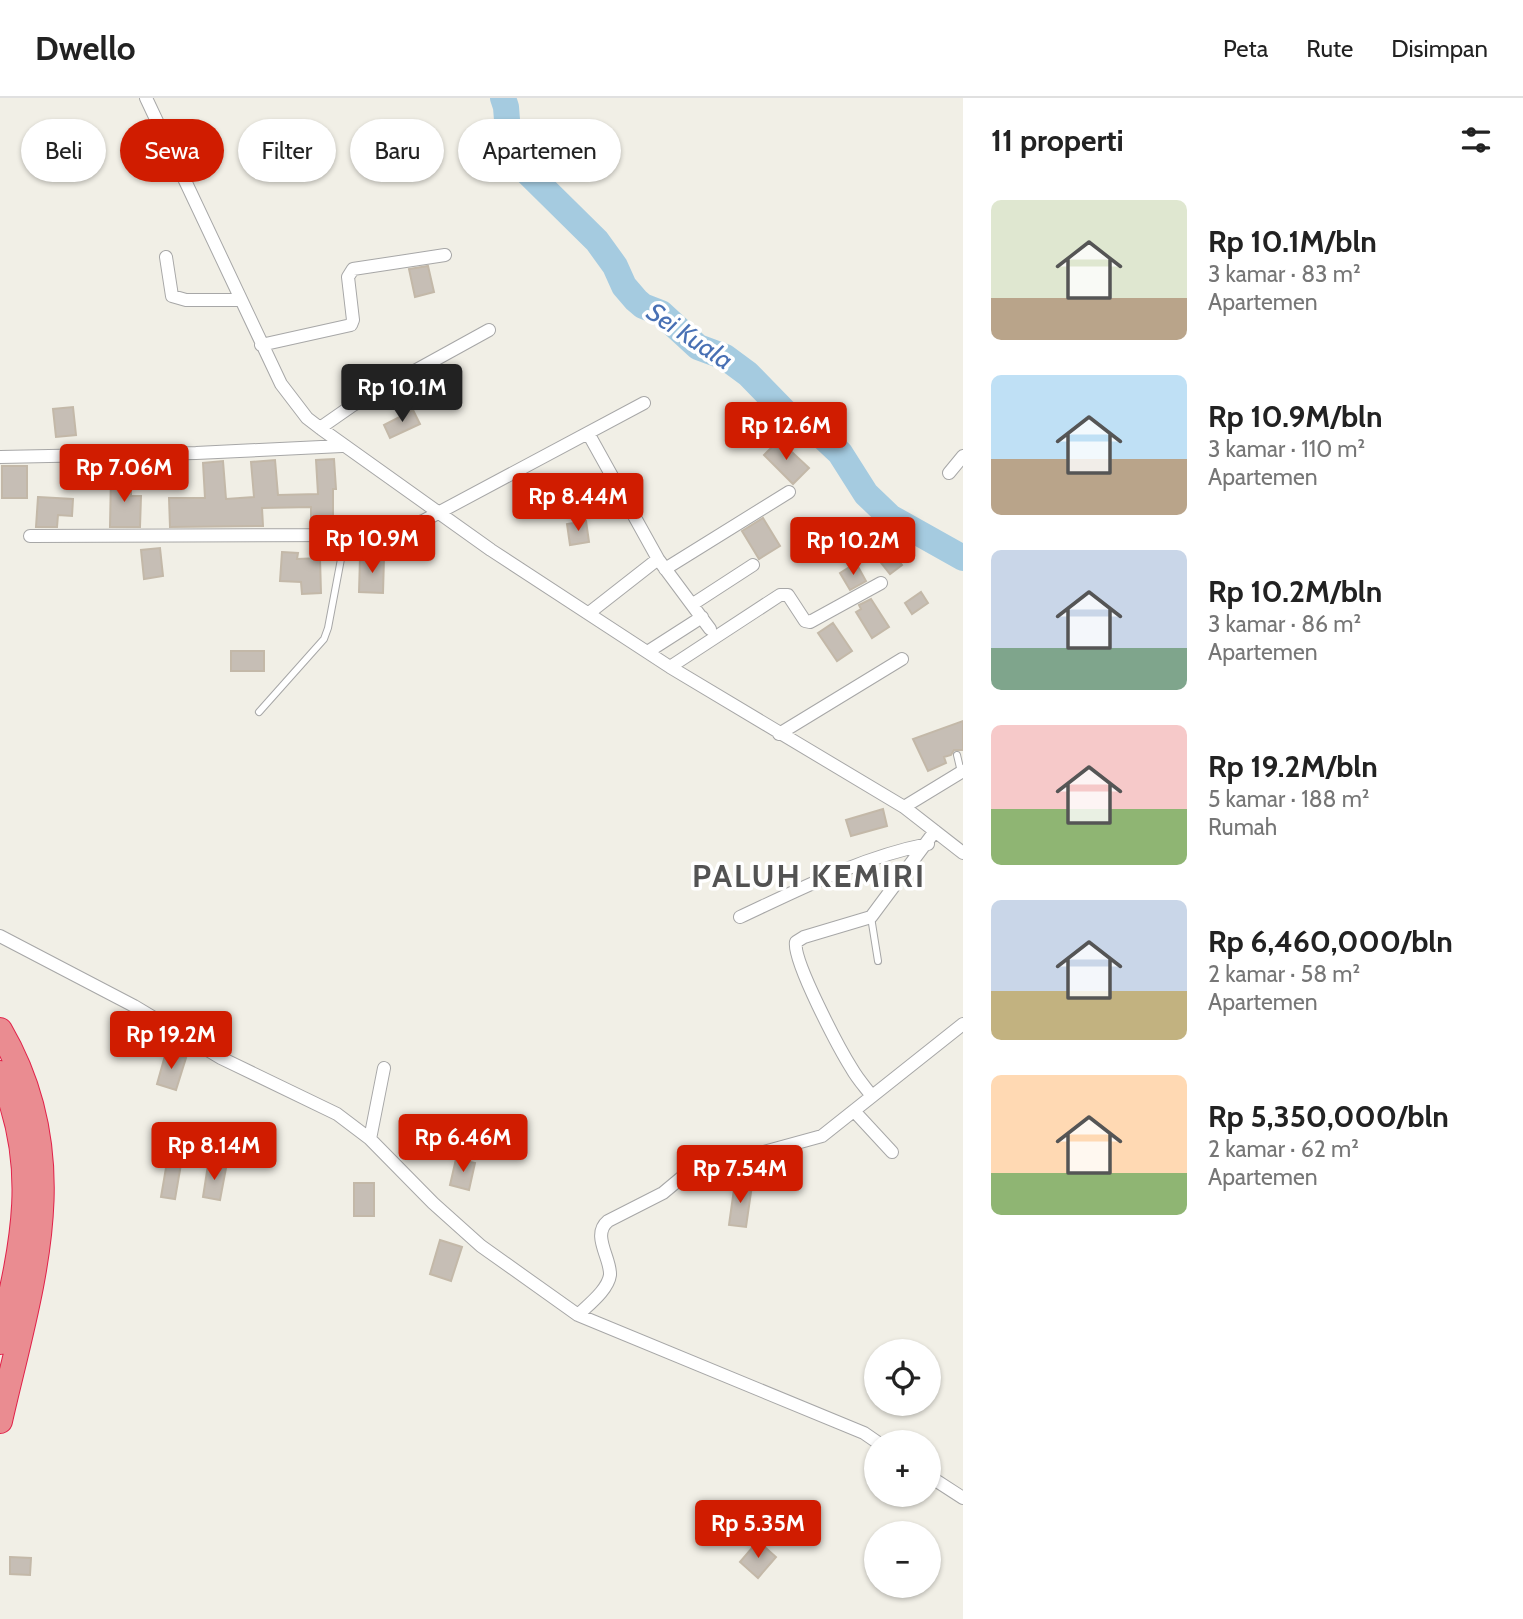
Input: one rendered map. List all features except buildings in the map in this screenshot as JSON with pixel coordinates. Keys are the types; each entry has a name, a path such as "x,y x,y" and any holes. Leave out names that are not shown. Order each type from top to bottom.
{"highway":[{"path":"0,1030 26,1083 36,1118 42,1157 43,1196 38,1253 0,1421"},
{"path":"0,1073 17,1123 24,1158 26,1198 20,1252 0,1342"}],"street":[{"path":"146,98 261,345 291,398 320,428 491,550 670,667 904,807 963,853"},
{"path":"261,345 351,325 353,320 348,277 353,269 444,255"},
{"path":"166,257 172,296 186,300 240,300"},
{"path":"320,428 353,405 489,330"},
{"path":"30,536 341,534 375,533 402,528 440,512 644,403"},
{"path":"588,433 662,564 710,629"},
{"path":"0,457 195,453 342,446"},
{"path":"949,473 963,456"},
{"path":"589,613 662,564 789,492"},
{"path":"693,604 753,565"},
{"path":"670,667 780,595 788,595 805,621 810,622 881,583"},
{"path":"649,651 702,617"},
{"path":"779,734 902,659"},
{"path":"904,807 962,772"},
{"path":"871,1095 852,1070 818,1004 794,947 796,942 804,937 871,917 936,831"},
{"path":"740,917 831,876 898,850 928,844"},
{"path":"0,936 134,1006 221,1058 337,1114 370,1139 433,1203 481,1246 578,1315 864,1434"},
{"path":"578,1315 603,1289 610,1275 601,1233 603,1225 608,1221 653,1199 687,1173 822,1136 963,1024"},
{"path":"370,1139 384,1068"},
{"path":"855,1112 892,1152"},
{"path":"941,1484 963,1499"}],"lane":[{"path":"259,712 324,639 341,559 341,534"},
{"path":"957,755 962,772"},
{"path":"871,917 878,961"}],"waterway":[{"name":"Sei Kuala","path":"503,98 509,146 518,163 597,241 615,266 624,286 636,300 661,313 698,347 725,357 748,374 789,416 824,438 840,453 866,494 890,517 963,558"}],"district":[{"name":"PALUH KEMIRI","path":"809,875"}]}
